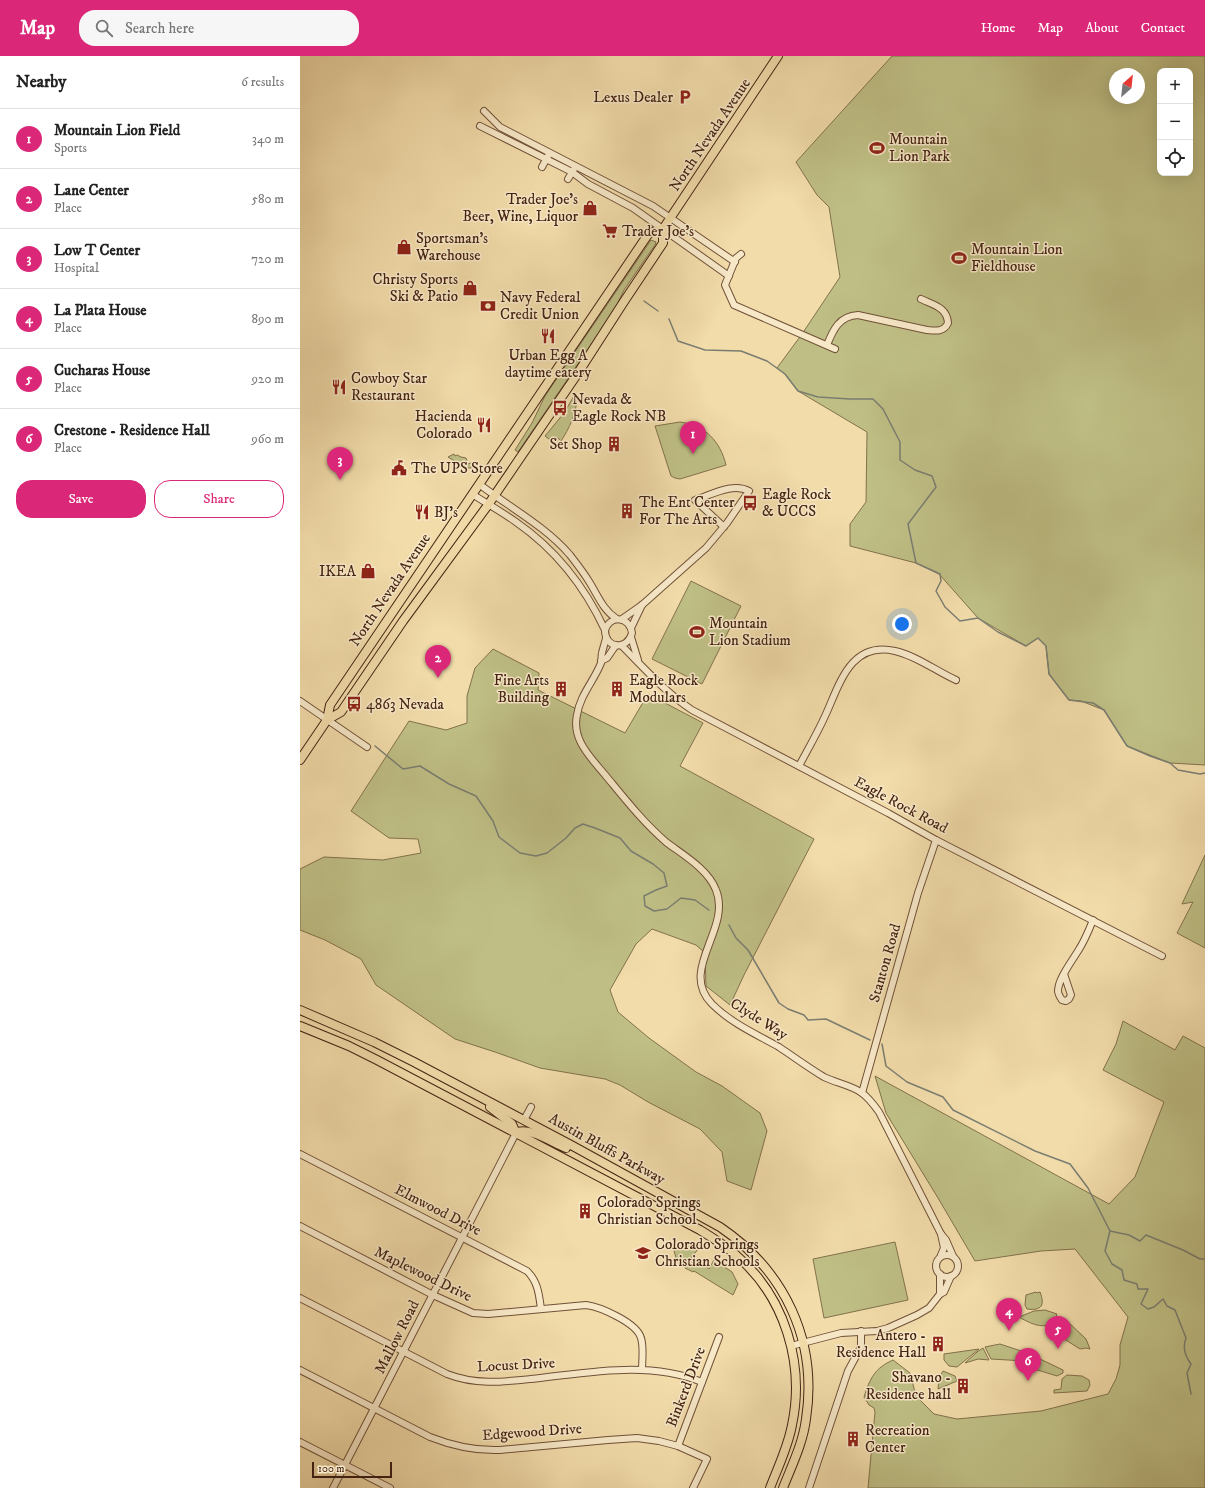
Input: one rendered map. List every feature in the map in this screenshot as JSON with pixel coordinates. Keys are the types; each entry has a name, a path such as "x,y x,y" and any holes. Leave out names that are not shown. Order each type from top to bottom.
{"main road":[{"name":"North Nevada Avenue","path":"327,720 341,712 403,621 488,504 578,373 622,303 663,243 663,229 778,56"},
{"name":"North Nevada Avenue","path":"300,760 327,720 330,705 649,233 663,229"},
{"name":"Austin Bluffs Parkway","path":"300,1010 374,1042 524,1120 720,1227 746,1247 763,1264 778,1284 791,1308 803,1342 808,1380 806,1420 797,1452 783,1488"},
{"name":"Austin Bluffs Parkway","path":"300,1026 349,1046 377,1060 700,1230 730,1249 754,1272 768,1291 780,1314 791,1346 796,1380 794,1414 787,1443 770,1488"},
{"path":"472,1093 512,1124 516,1133 520,1131 527,1131 565,1148 594,1158"}],"street":[{"path":"484,111 500,127 548,155 588,184 633,208 729,276"},
{"path":"480,126 576,166 653,206 735,262"},
{"path":"542,167 548,155"},
{"path":"568,179 576,166"},
{"path":"740,254 725,285 734,305 835,349"},
{"path":"827,345 834,328 838,323 847,317 852,316 927,330 939,331 943,329 948,323 947,315 944,311 921,299"},
{"path":"479,484 544,530 556,541 570,555 585,575 606,610 629,624 631,628 642,605"},
{"path":"605,630 609,622 620,619 642,605 706,548 724,527 749,491 743,488 735,487 695,500 724,527"},
{"path":"472,494 529,531 564,564 592,605 605,630 606,638 601,654 601,661 607,658 618,645 628,641 631,637"},
{"name":"Eagle Rock Road","path":"631,628 631,637 638,662"},
{"name":"Eagle Rock Road","path":"606,638 612,644 618,645 638,662 661,686 682,704 936,840 1162,956"},
{"path":"799,766 822,723 840,680 850,665 858,658 881,650 897,651 917,659 956,680"},
{"name":"Clyde Way","path":"601,661 584,693 577,714 579,739 589,756 647,824 700,869 713,883 719,901 719,918 704,957 701,972 702,988 707,999 720,1012 733,1021 780,1048 828,1079 862,1093 872,1103 879,1112 958,1265 957,1271 952,1276 944,1292 940,1294 932,1305 917,1315 878,1331 841,1333 803,1342"},
{"path":"300,701 367,747"},
{"name":"Stanton Road","path":"862,1093 918,893 936,840"},
{"path":"1064,974 1078,951 1093,920"},
{"path":"524,1120 530,1107"},
{"name":"Mallow Road","path":"333,1488 516,1133"},
{"name":"Elmwood Drive","path":"300,1154 520,1267 532,1276 538,1289 541,1309"},
{"name":"Maplewood Drive","path":"300,1226 433,1295 464,1309 481,1314 586,1305 592,1306 629,1323 639,1332 642,1339 642,1370"},
{"name":"Clyde Way","path":"940,1294 940,1274 935,1265 944,1248 941,1234"},
{"path":"941,1256 949,1254 953,1256"},
{"path":"940,1274 945,1277 952,1276"},
{"name":"Locust Drive","path":"300,1298 447,1374 464,1379 481,1382 502,1382 616,1370 642,1370 682,1375 702,1382"},
{"path":"809,1488 848,1371 861,1347 861,1332"},
{"name":"Binkerd Drive","path":"678,1446 719,1337"},
{"path":"791,1346 803,1342"},
{"name":"Edgewood Drive","path":"300,1370 442,1442 473,1449 500,1450 637,1438 659,1441 678,1446 708,1459 693,1488"},
{"path":"300,1442 390,1488"}],"green space":[{"path":"892,56 1205,56 1205,765 1170,763 1127,746 1104,710 1081,701 1069,700 1049,674 1046,646 1038,638 1026,646 978,618 939,574 916,563 850,546 850,524 866,502 867,432 798,391 785,374 777,368 802,334 840,277 829,207 817,195 796,162"},
{"path":"651,240 656,242 655,245 624,290 614,311 518,452 515,450 532,423 545,396"},
{"path":"574,396 577,399 575,410 572,421 564,436 561,441 557,437 549,439 545,436 564,413"},
{"path":"680,422 697,427 710,436 720,449 726,465 680,479 671,476 655,426"},
{"path":"454,454 455,456 457,455 466,458 468,464 474,462 475,464 472,468 466,468 448,457"},
{"name":"Mountain Lion Stadium","path":"691,581 741,606 702,684 652,659"},
{"path":"493,649 539,673 538,690 625,733 648,694 703,723 680,766 814,839 730,1005 706,986 705,953 696,945 652,929 636,944 610,990 618,1012 649,1038 696,1072 722,1086 760,1113 767,1131 751,1190 727,1181 722,1152 700,1129 648,1102 620,1085 605,1079 540,1068 455,1039 376,985 361,959 325,940 300,930 300,869 324,857 383,860 421,853 418,839 389,838 351,811 409,721 446,730 467,723 467,696 475,668"},
{"path":"1205,855 1205,948 1177,933 1193,902 1182,904"},
{"path":"1123,1021 1175,1050 1183,1036 1205,1048 1205,1488 868,1488 875,1412 874,1408 869,1405 864,1397 871,1379 877,1370 882,1366 893,1360 910,1373 916,1396 934,1414 957,1419 1041,1411 1108,1394 1116,1379 1120,1365 1120,1345 1128,1317 1075,1249 1041,1251 975,1261 886,1113 875,1076 1109,1204 1135,1177 1164,1102 1103,1070 1116,1044"},
{"path":"685,1242 691,1243 699,1248 691,1258 700,1265 702,1263 709,1269 714,1260 732,1272 738,1284 733,1295 694,1271 693,1272 685,1268 685,1266 677,1261 674,1251 678,1246"},
{"path":"895,1242 908,1300 824,1318 813,1259"},
{"path":"1040,1292 1042,1300 1041,1306 1036,1309 1027,1309 1025,1305 1026,1295"},
{"path":"1045,1310 1057,1314 1056,1315 1060,1319 1050,1325 1040,1326 1019,1317 1034,1311"},
{"path":"1063,1320 1066,1320 1086,1339 1090,1349 1080,1349 1050,1330"},
{"path":"1000,1344 1021,1351 1021,1354 1025,1356 1025,1361 991,1359 985,1347"},
{"path":"983,1348 989,1360 978,1359 965,1363 977,1352"},
{"path":"979,1349 957,1367 949,1366 944,1360 944,1354"},
{"path":"1030,1357 1040,1359 1063,1370 1063,1373 1057,1376 1028,1367"},
{"path":"943,1371 955,1376 957,1381 938,1389 939,1378"},
{"path":"1067,1375 1082,1376 1089,1380 1090,1385 1087,1391 1054,1393 1054,1390 1061,1389 1062,1379"}],"waterway":[{"path":"644,301 658,311"},
{"path":"669,319 678,341 705,350 741,351 767,361 785,374 798,391 818,397 873,399 883,409 900,442 900,460 915,470 932,476 936,487 908,524 916,563 940,574 941,581 936,591 945,607 960,621 978,618 998,632 1026,646 1038,638 1046,646 1049,674 1069,700 1093,703 1104,710 1127,746 1170,763 1178,770 1200,774 1205,773"},
{"path":"375,746 403,769 420,766 449,784 476,796 493,821 499,837 520,853 536,856 547,853 566,838 575,828 583,824 620,838 631,851 653,864 664,873 667,886 644,896 645,906 654,911 667,909 681,898 695,900 709,910"},
{"path":"729,925 736,938 748,950 779,1003 788,1009 804,1015 808,1020 826,1019 870,1040"},
{"path":"882,1044 886,1066 907,1082 943,1097 953,1110 1035,1151 1070,1164 1088,1188 1110,1231 1105,1251 1112,1264 1122,1270 1124,1280 1137,1284 1138,1289 1148,1289 1141,1304 1148,1309 1154,1307 1163,1299 1167,1306 1175,1310 1186,1338 1184,1345 1185,1352 1191,1364 1187,1373 1191,1394"},
{"path":"1110,1231 1129,1235 1140,1241 1146,1235 1183,1250 1200,1259 1205,1259"}],"place":[{"name":"Lexus Dealer","path":"685,97"},
{"name":"Mountain Lion Park","path":"877,148"},
{"name":"Trader Joe's Beer, Wine, Liquor","path":"590,208"},
{"name":"Trader Joe's","path":"610,231"},
{"name":"Sportsman's Warehouse","path":"404,247"},
{"name":"Mountain Lion Fieldhouse","path":"959,258"},
{"name":"Christy Sports Ski & Patio","path":"470,288"},
{"name":"Navy Federal Credit Union","path":"488,306"},
{"name":"Urban Egg A daytime eatery","path":"548,336"},
{"name":"Cowboy Star Restaurant","path":"339,387"},
{"name":"Nevada & Eagle Rock NB","path":"560,408"},
{"name":"Hacienda Colorado","path":"484,425"},
{"name":"Set Shop","path":"614,444"},
{"name":"Mountain Lion Field","path":"693,454"},
{"name":"The UPS Store","path":"399,468"},
{"name":"Low T Center","path":"340,480"},
{"name":"Eagle Rock & UCCS","path":"750,503"},
{"name":"The Ent Center For The Arts","path":"627,511"},
{"name":"BJ's","path":"422,512"},
{"name":"IKEA","path":"368,571"},
{"name":"Mountain Lion Stadium","path":"697,632"},
{"name":"Lane Center","path":"438,678"},
{"name":"Fine Arts Building","path":"561,689"},
{"name":"Eagle Rock Modulars","path":"617,689"},
{"name":"4863 Nevada","path":"354,704"},
{"name":"Colorado Springs Christian School","path":"585,1211"},
{"name":"Colorado Springs Christian Schools","path":"643,1253"},
{"name":"La Plata House","path":"1009,1331"},
{"name":"Antero - Residence Hall","path":"938,1344"},
{"name":"Cucharas House","path":"1058,1349"},
{"name":"Crestone - Residence Hall","path":"1028,1381"},
{"name":"Shavano - Residence hall","path":"963,1386"},
{"name":"Recreation Center","path":"853,1439"}]}
